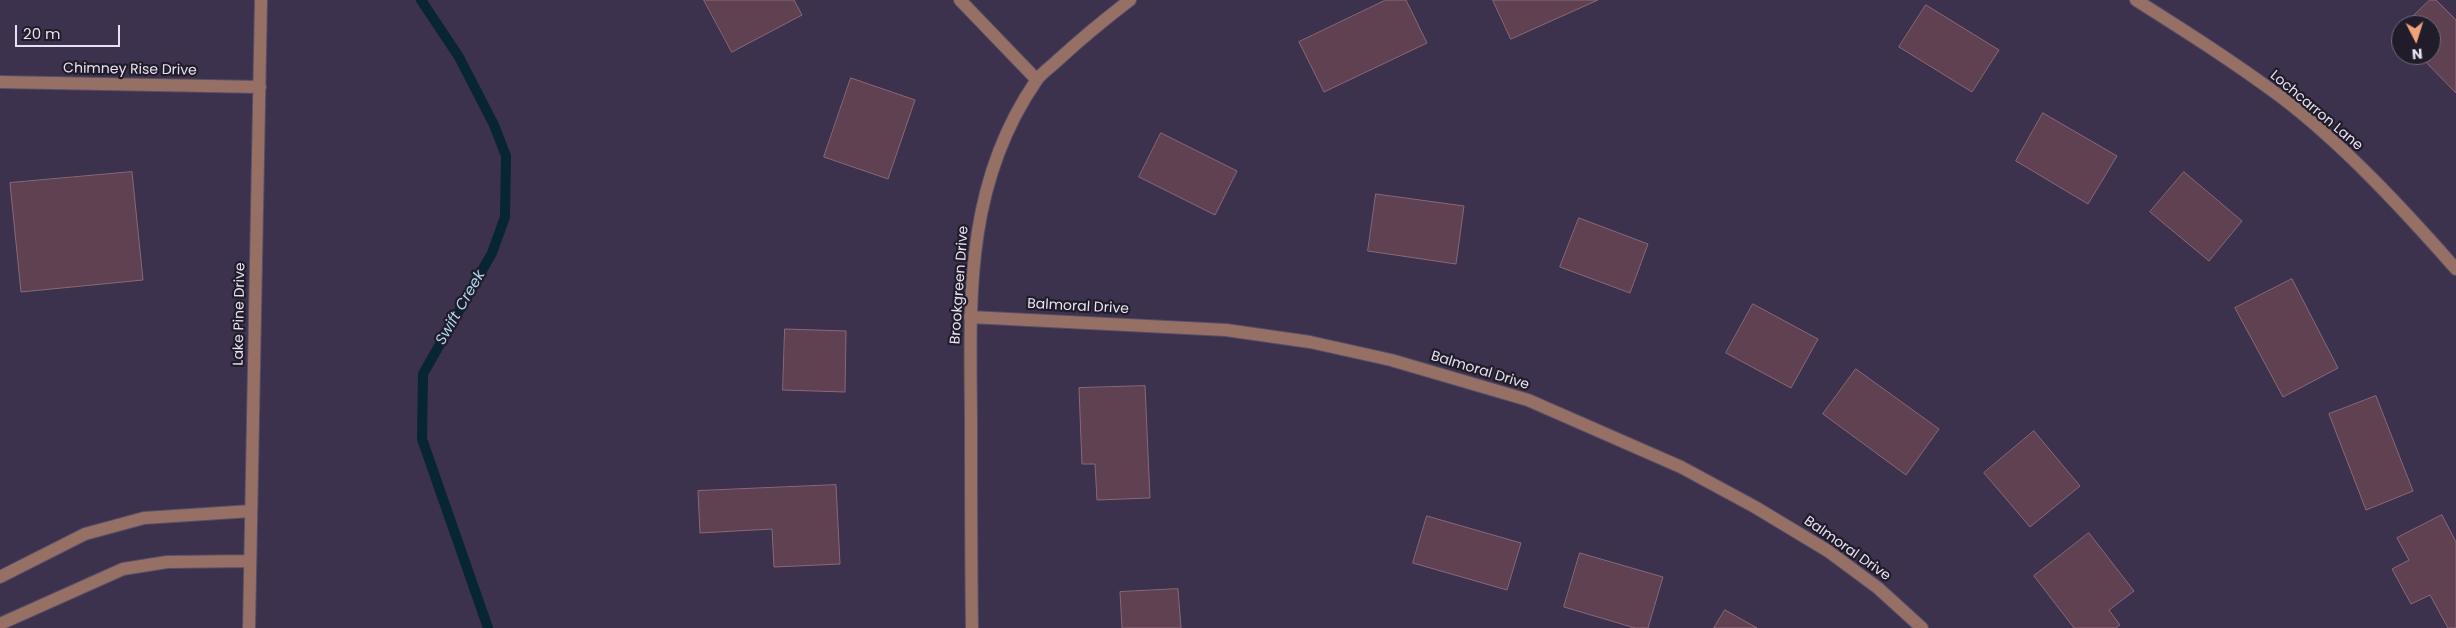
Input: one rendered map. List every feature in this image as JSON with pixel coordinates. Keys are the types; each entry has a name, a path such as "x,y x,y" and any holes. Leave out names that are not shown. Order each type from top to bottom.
{"street":[{"name":"Lake Pine Drive","path":"249,628 261,0"},
{"path":"960,0 1036,80"},
{"name":"Brookgreen Drive","path":"972,628 970,317 975,246 981,204 991,170 1011,126 1036,80 1090,30 1130,0"},
{"name":"Lochcarron Lane","path":"2136,0 2214,50 2281,97 2404,210 2456,269"},
{"name":"Chimney Rise Drive","path":"0,82 260,87"},
{"name":"Balmoral Drive","path":"970,317 1226,330 1310,342 1391,360 1528,400 1681,467 1755,507 1828,551 1878,588 1922,628"},
{"path":"0,577 85,534 144,518 251,511"},
{"path":"0,624 122,569 167,562 250,561"}],"building":[{"path":"704,0 794,0 802,15 732,52"},
{"path":"1386,0 1406,0 1427,43 1324,92 1299,42"},
{"path":"1493,0 1598,0 1511,39"},
{"path":"2430,0 2436,0 2456,20 2456,93 2429,65 2441,65 2441,15 2414,15"},
{"path":"1926,5 1999,50 1972,92 1899,47"},
{"path":"851,78 915,100 888,179 824,157"},
{"path":"2043,113 2117,156 2088,204 2016,161"},
{"path":"1161,133 1237,171 1215,215 1139,177"},
{"path":"132,172 143,280 21,292 10,183"},
{"path":"2184,172 2242,221 2209,261 2150,212"},
{"path":"1376,194 1464,206 1456,264 1368,251"},
{"path":"1579,218 1648,244 1630,293 1560,267"},
{"path":"2292,279 2338,368 2283,397 2235,308"},
{"path":"1753,304 1818,339 1791,388 1726,353"},
{"path":"785,329 846,331 845,392 783,390"},
{"path":"1856,369 1939,429 1906,475 1823,414"},
{"path":"1145,386 1150,498 1097,500 1095,464 1082,464 1079,388"},
{"path":"2376,396 2413,491 2366,510 2329,414"},
{"path":"2034,431 2080,486 2030,527 1984,473"},
{"path":"836,485 840,564 774,567 772,529 700,533 698,491"},
{"path":"2442,515 2456,542 2456,628 2448,628 2430,595 2411,604 2392,569 2409,560 2397,538"},
{"path":"1427,516 1521,543 1507,590 1413,563"},
{"path":"2089,533 2134,591 2109,610 2120,625 2116,628 2074,628 2034,576"},
{"path":"1580,553 1663,577 1648,628 1635,628 1564,607"},
{"path":"1178,589 1181,628 1122,628 1120,592"},
{"path":"1725,610 1757,628 1714,628"}],"waterway":[{"name":"Swift Creek","path":"421,0 459,57 494,125 506,156 505,217 492,253 423,374 422,439 488,628"}]}
